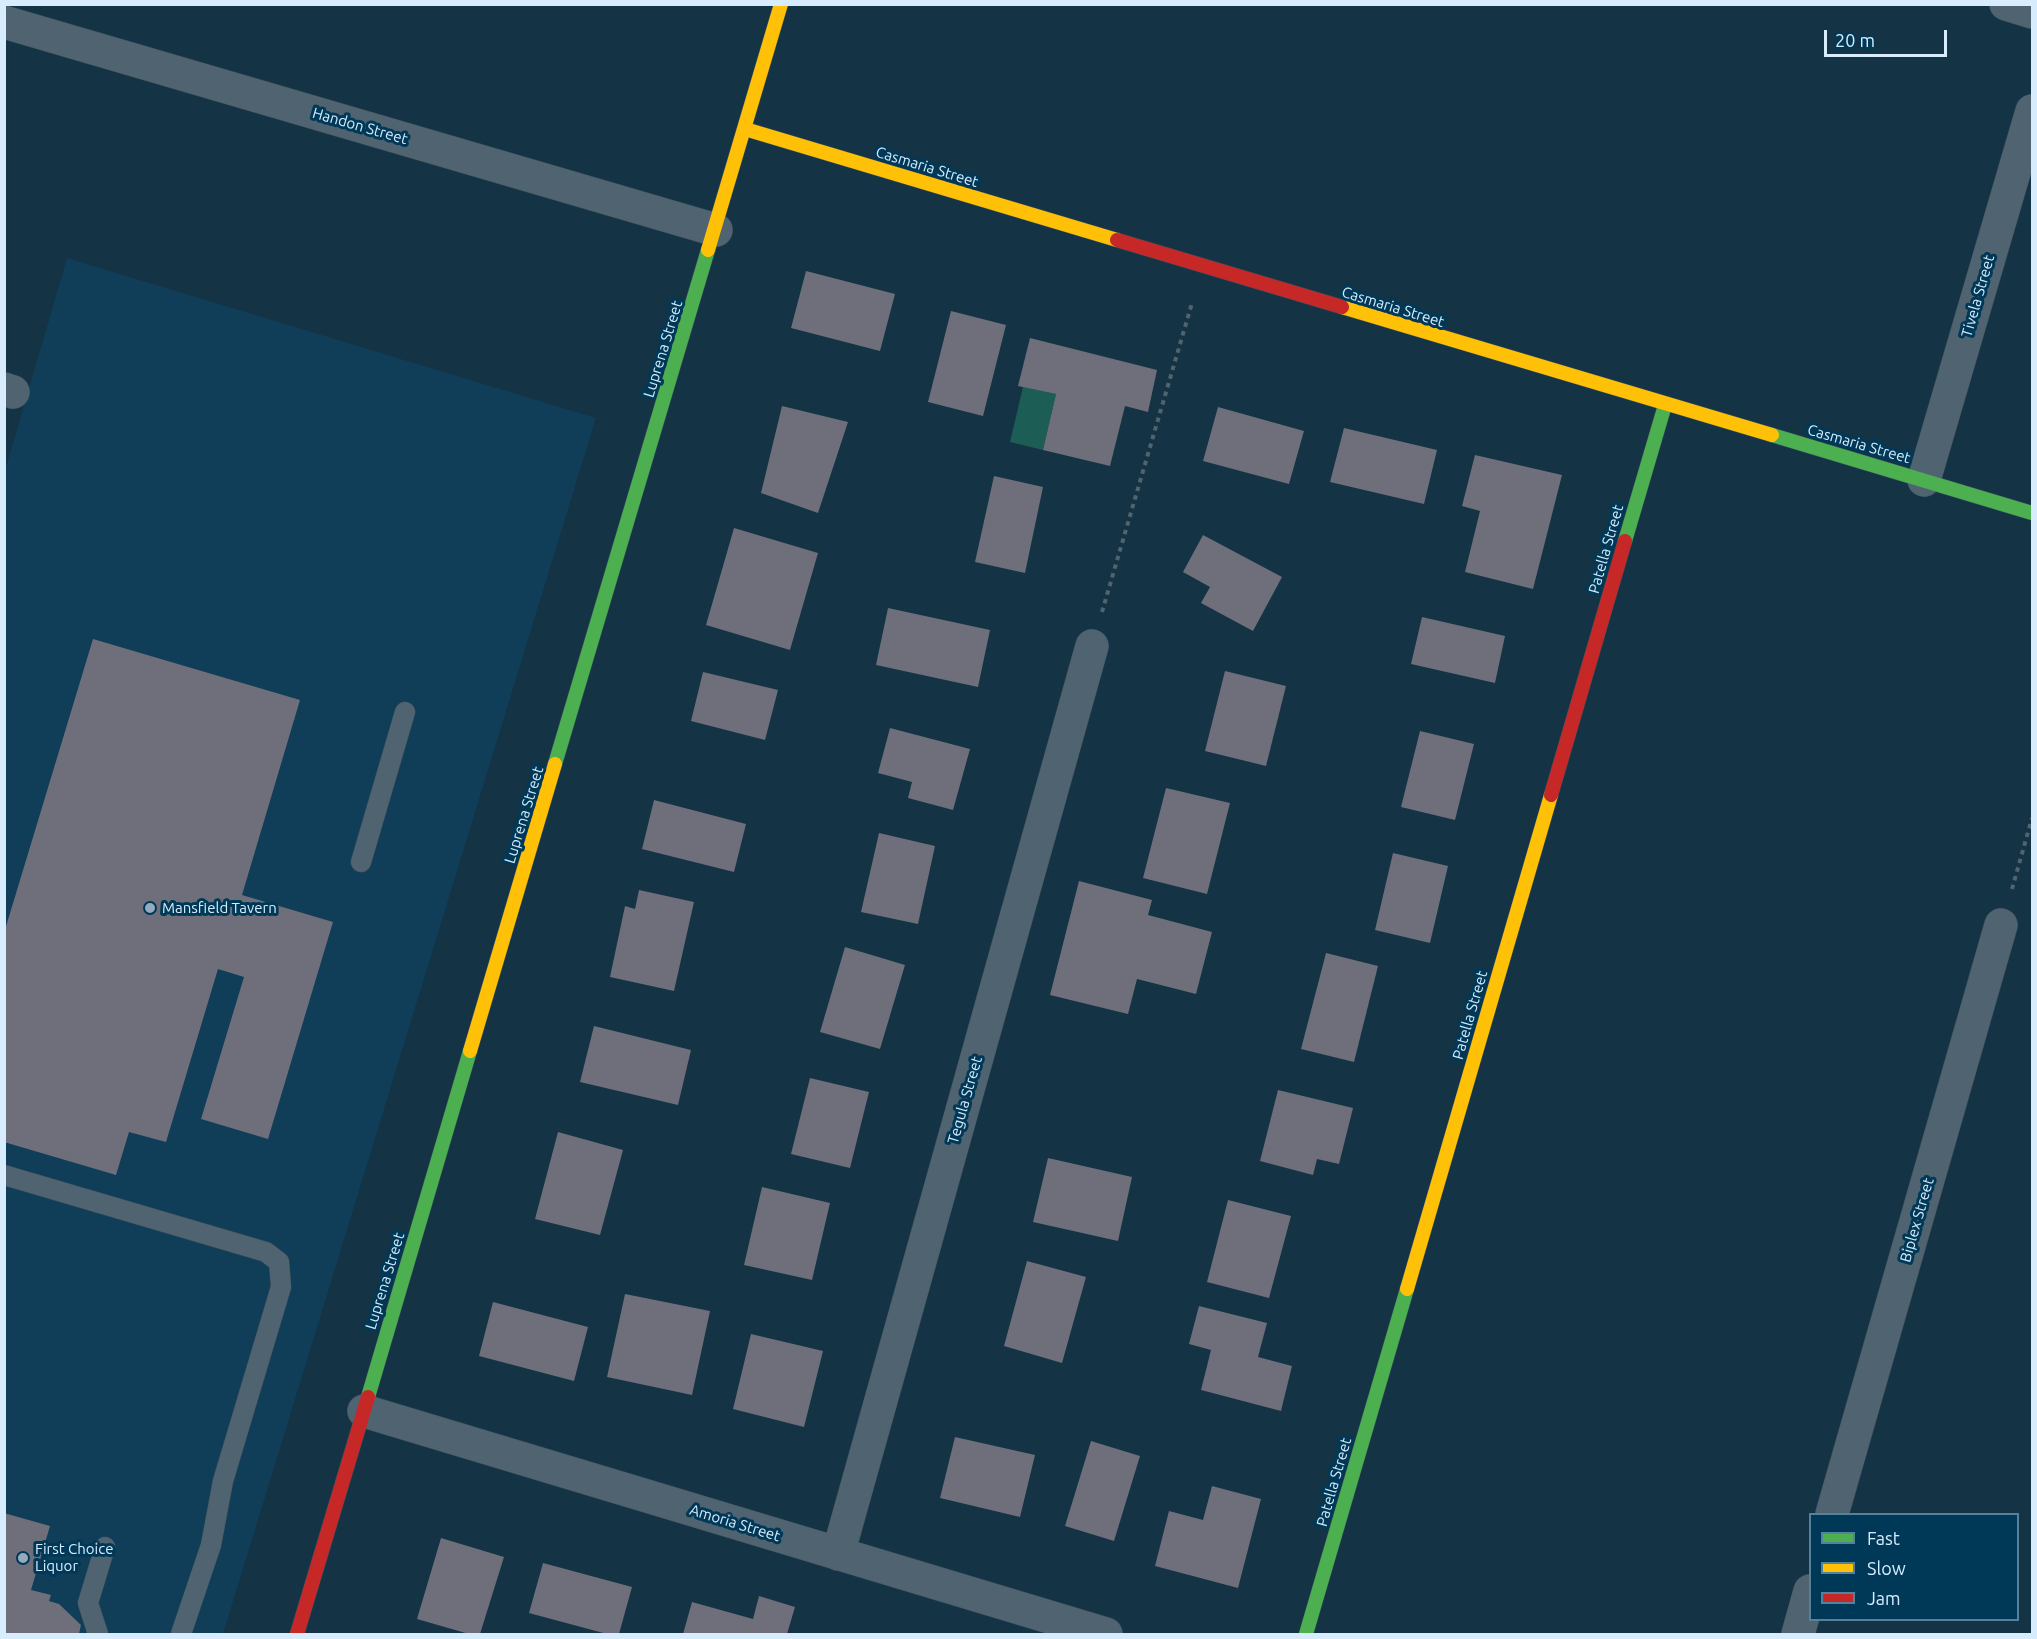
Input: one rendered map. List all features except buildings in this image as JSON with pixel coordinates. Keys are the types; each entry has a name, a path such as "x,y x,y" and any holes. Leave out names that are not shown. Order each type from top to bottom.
{"street":[{"name":"Luprena Street","path":"297,1635 716,230 781,4"},
{"path":"2006,4 2032,12"},
{"name":"Handon Street","path":"4,22 716,230"},
{"name":"Tivela Street","path":"1924,480 2032,111"},
{"name":"Casmaria Street","path":"745,129 2032,513"},
{"name":"Patella Street","path":"1306,1635 1665,405"},
{"name":"Tegula Street","path":"838,1554 1092,646"},
{"name":"Biplex Street","path":"1833,1513 2001,925"},
{"name":"Amoria Street","path":"364,1411 1106,1635"},
{"path":"1798,1635 1809,1595"}],"lane":[{"path":"361,862 405,712"},
{"path":"4,1175 266,1252 279,1262 281,1287 223,1481 210,1545 181,1635"},
{"path":"98,1635 88,1603 105,1547"}],"path":[{"path":"1092,646 1202,267"},
{"path":"2001,925 2032,818"}],"shaded area":[{"path":"67,258 596,418 223,1634 5,1634 4,474"},
{"path":"1023,387 1056,394 1043,450 1010,442"}],"traffic: fast":[{"path":"555,764 708,250"},
{"path":"1625,541 1665,405"},
{"path":"1772,435 2032,513"},
{"path":"368,1397 470,1051"},
{"path":"1306,1634 1407,1289"}],"traffic: slow":[{"path":"708,250 781,4"},
{"path":"745,129 1117,240"},
{"path":"1342,307 1772,435"},
{"path":"470,1051 555,764"},
{"path":"1407,1289 1551,795"}],"traffic: jam":[{"path":"1117,240 1342,307"},
{"path":"1551,795 1625,541"},
{"path":"297,1634 368,1397"}],"place":[{"name":"Mansfield Tavern","path":"150,908"},
{"name":"First Choice Liquor","path":"23,1558"}]}
